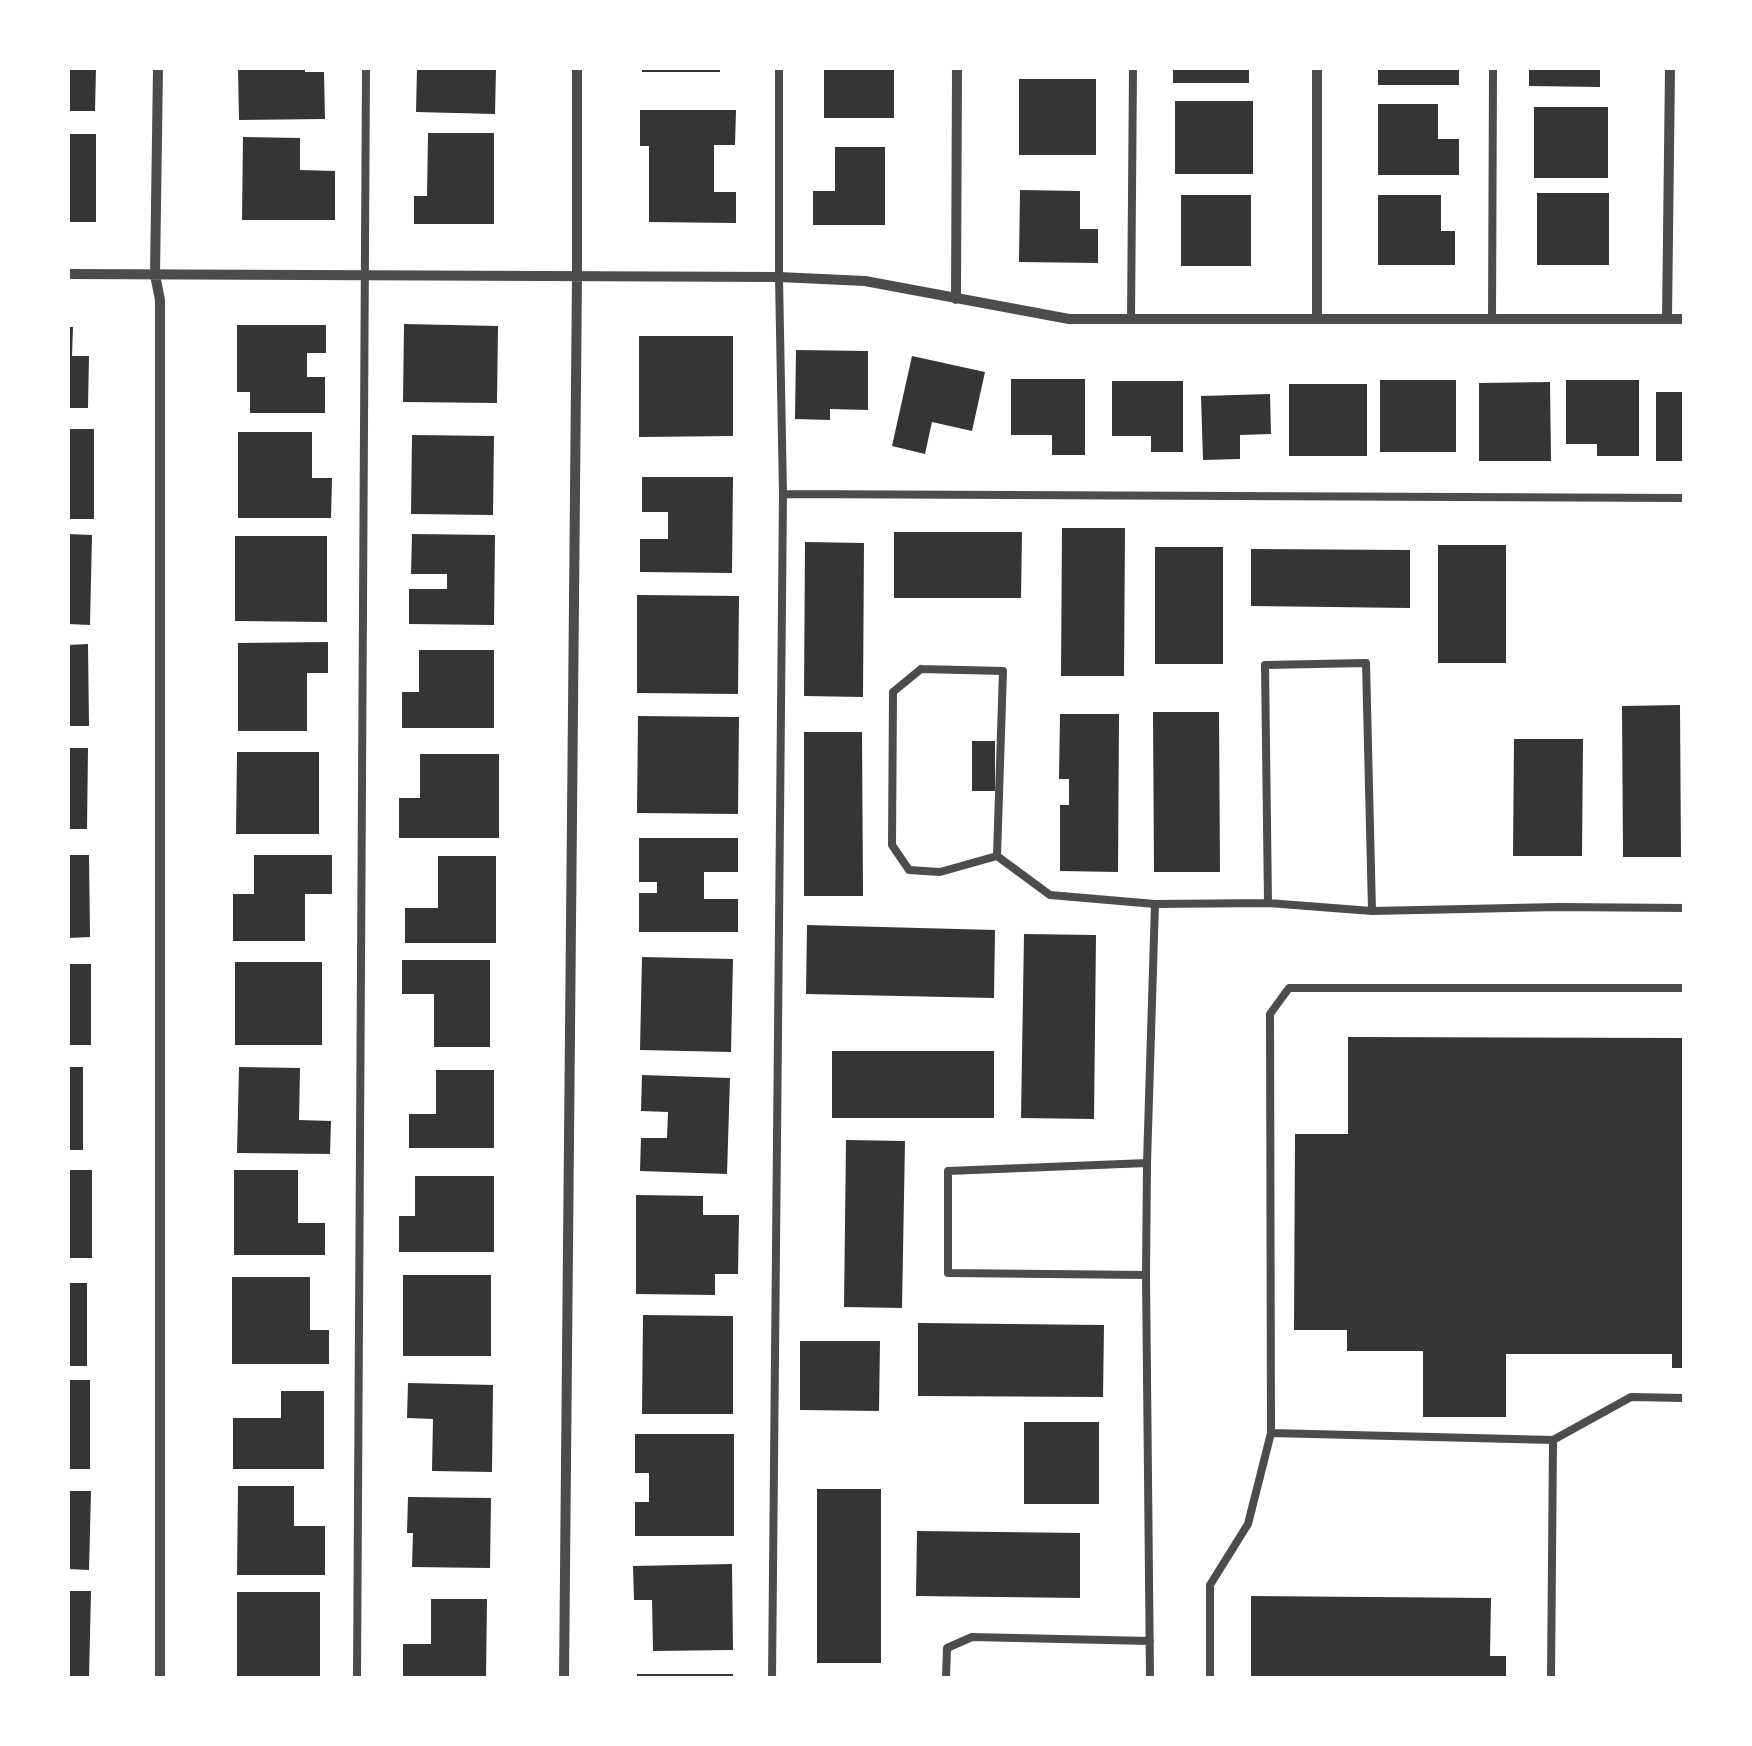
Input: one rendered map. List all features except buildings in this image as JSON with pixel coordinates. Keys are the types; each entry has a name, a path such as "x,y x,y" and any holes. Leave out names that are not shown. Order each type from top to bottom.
{"street":[{"path":"158,68 155,274 160,300 160,1678"},
{"path":"564,1678 577,68"},
{"path":"956,299 957,68"},
{"path":"1316,319 1317,68"},
{"path":"1668,319 1670,68"},
{"path":"68,274 778,277 865,281 1069,319 1684,319"}],"lane":[{"path":"357,1678 366,68"},
{"path":"772,1678 783,494 779,68"},
{"path":"1131,319 1133,68"},
{"path":"1492,319 1493,68"},
{"path":"783,494 1684,498"},
{"path":"1268,903 1265,666 1366,662 1372,911"},
{"path":"921,670 1003,671 997,856 940,872 909,870 892,844 893,692 921,670"},
{"path":"997,856 1050,895 1155,904 1268,903 1372,911 1684,908"},
{"path":"1150,1678 1146,1276 1155,904"},
{"path":"1210,1678 1210,1586 1248,1524 1271,1434 1270,1014 1289,988 1684,988"},
{"path":"1146,1276 948,1272 948,1171 1147,1164"},
{"path":"1271,1434 1553,1440 1632,1398 1684,1398"},
{"path":"1551,1678 1553,1440"},
{"path":"946,1678 946,1648 972,1637 1150,1641"}]}
